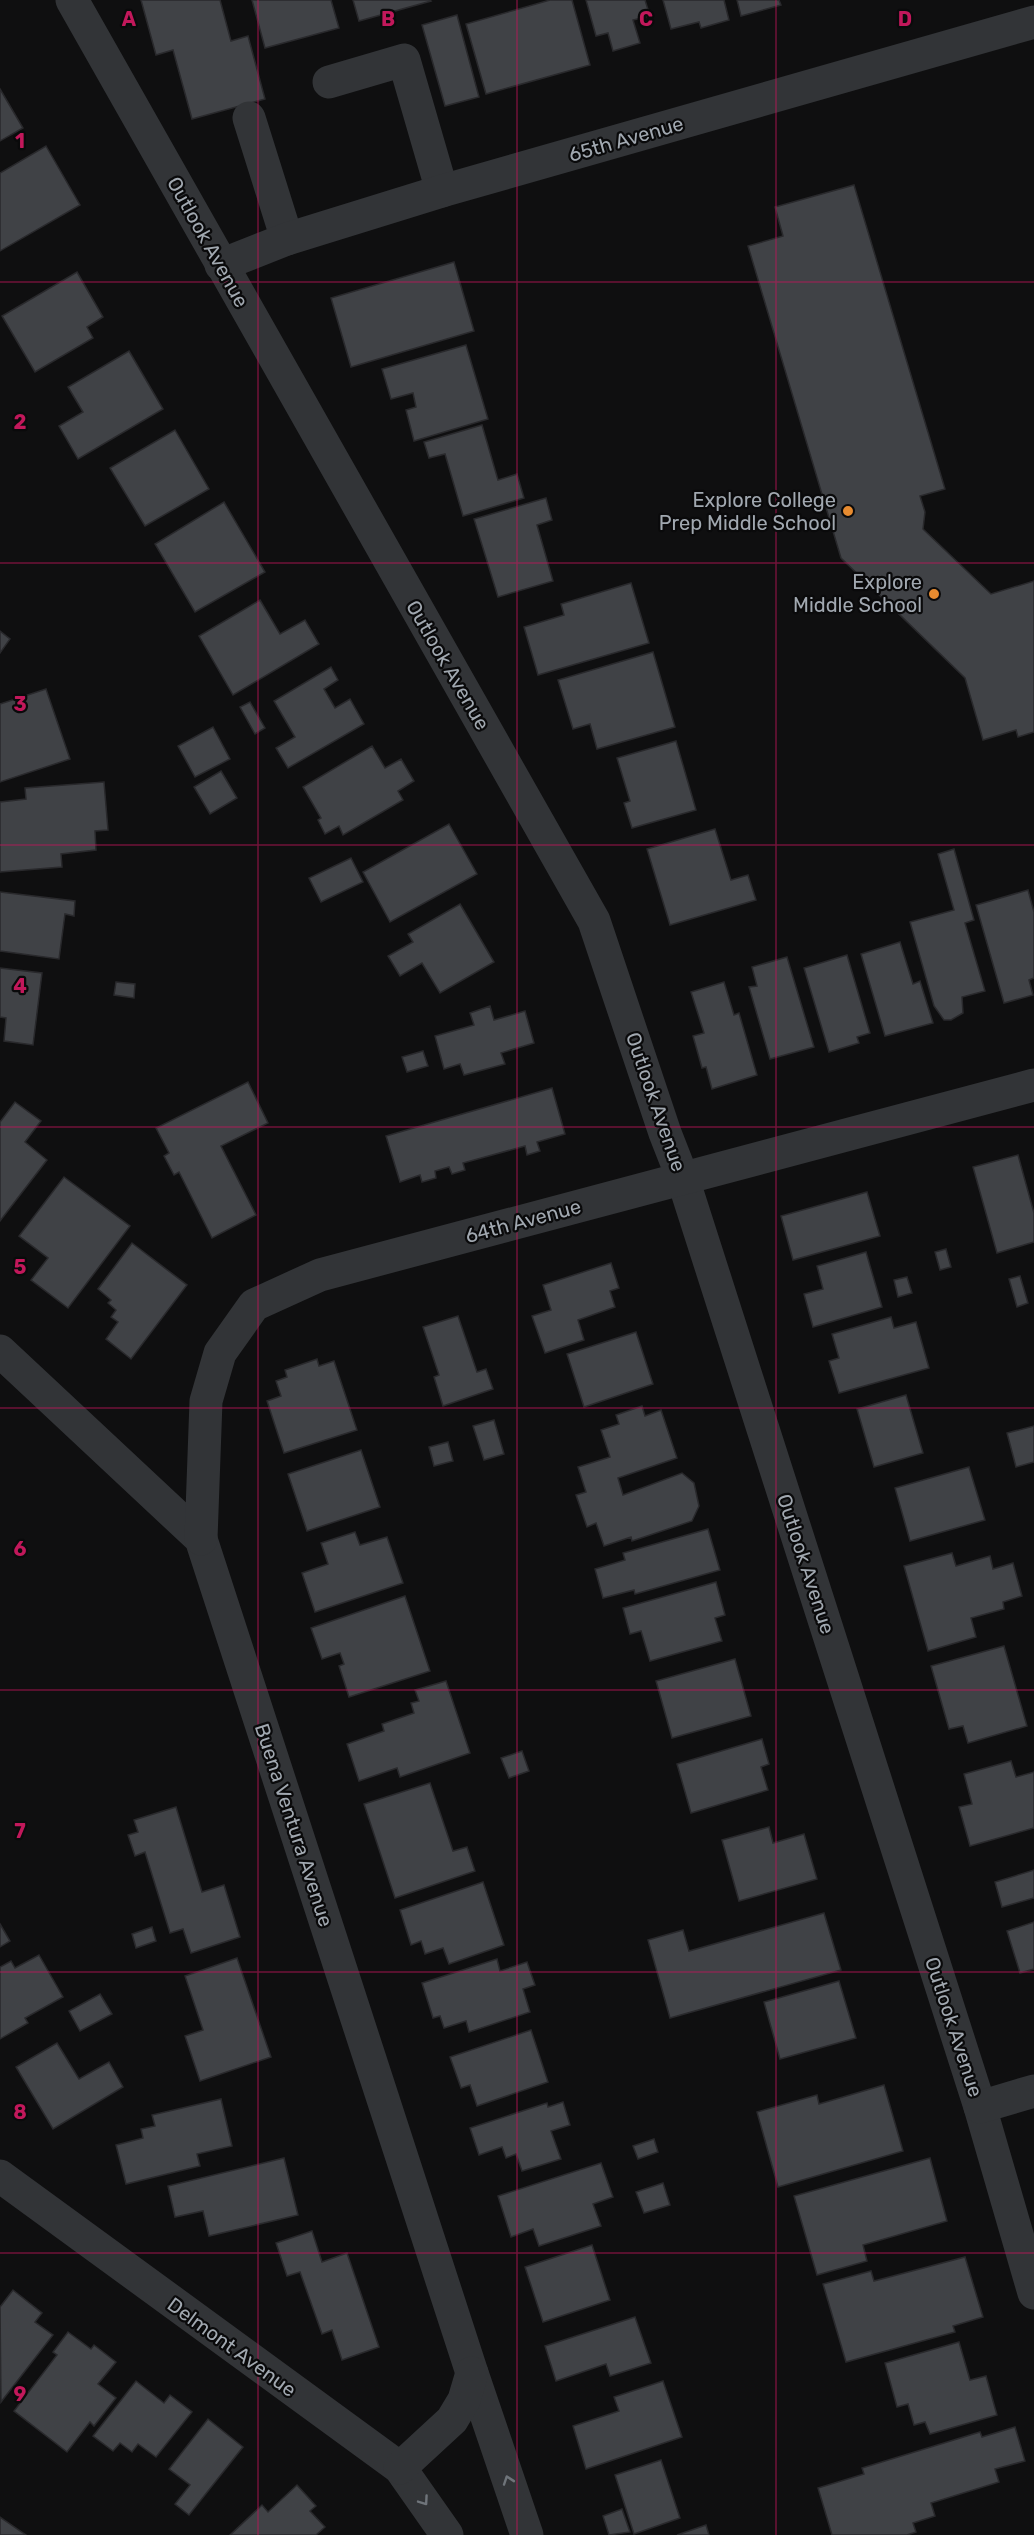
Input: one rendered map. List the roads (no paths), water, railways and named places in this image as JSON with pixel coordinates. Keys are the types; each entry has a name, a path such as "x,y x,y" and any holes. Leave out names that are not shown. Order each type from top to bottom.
{"street":[{"name":"Outlook Avenue","path":"72,0 594,921 665,1133 683,1179 980,2107 1034,2293"},
{"name":"65th Avenue","path":"221,265 287,239 442,191 1034,22"},
{"path":"329,82 404,60 442,191"},
{"path":"249,118 287,239"},
{"name":"64th Avenue","path":"201,1539 206,1401 220,1353 254,1305 320,1275 1034,1085"},
{"name":"Buena Ventura Avenue","path":"0,1350 201,1539 472,2373 527,2535"},
{"path":"980,2107 1034,2091"},
{"name":"Delmont Avenue","path":"0,2176 400,2468 447,2535"},
{"path":"400,2468 452,2420 464,2400 472,2373"}],"place":[{"name":"Explore College Prep Middle School","path":"848,511"},
{"name":"Explore Middle School","path":"934,594"}]}
